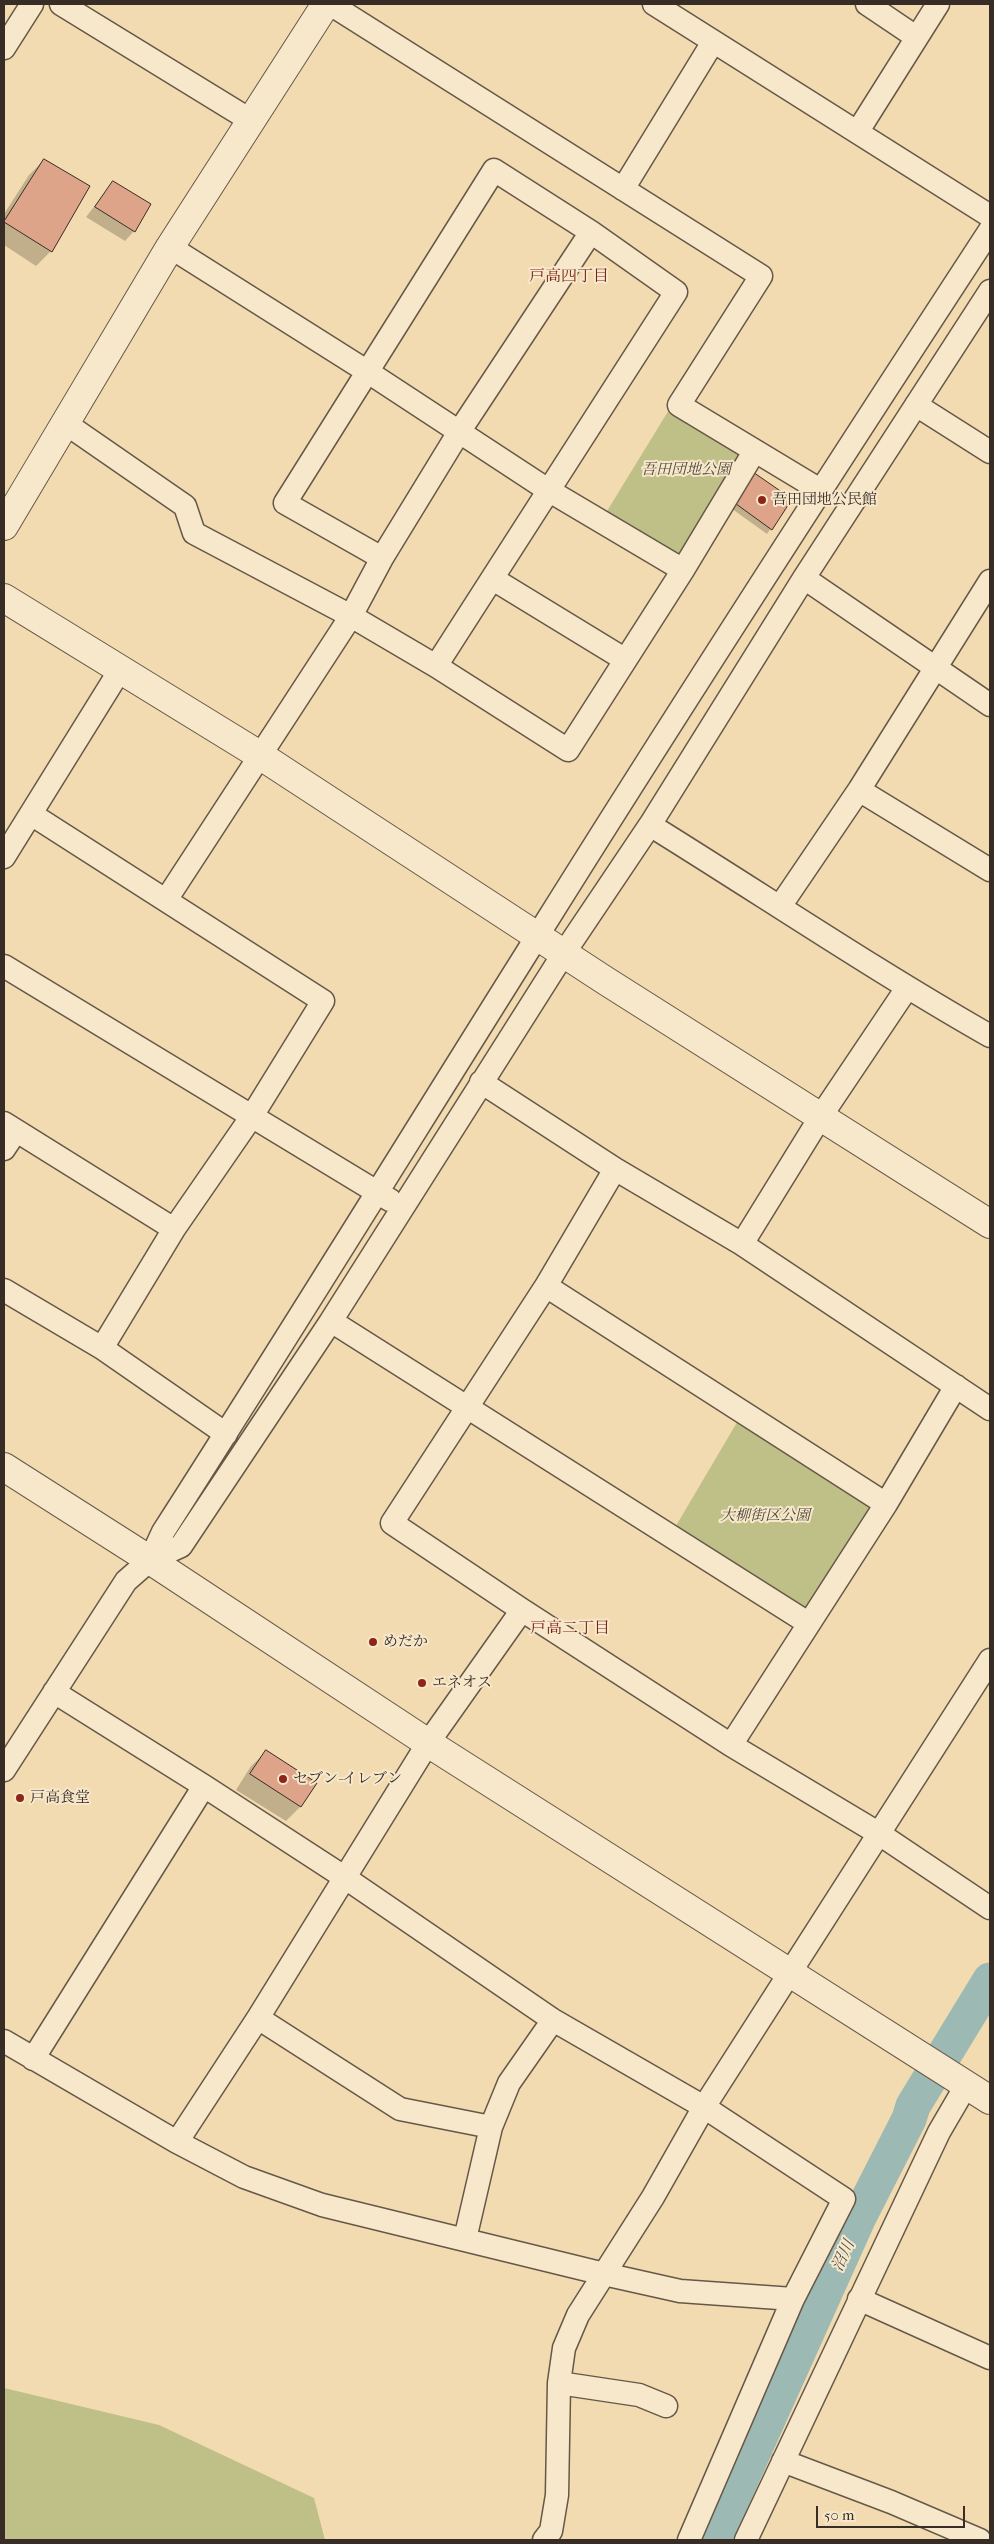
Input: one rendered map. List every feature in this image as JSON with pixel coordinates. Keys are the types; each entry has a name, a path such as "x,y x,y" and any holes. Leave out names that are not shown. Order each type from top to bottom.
{"street":[{"path":"4,48 32,4"},
{"path":"61,4 250,120"},
{"path":"4,526 170,247 326,4"},
{"path":"330,4 761,276 680,405 754,452 820,490"},
{"path":"654,4 990,216"},
{"path":"867,4 916,37"},
{"path":"858,131 938,4"},
{"path":"623,189 713,42"},
{"path":"382,558 285,503 494,170 591,232 676,292 436,666"},
{"path":"150,1560 163,1532 378,1193 537,936 820,490 990,230"},
{"path":"166,900 351,616 382,558 459,432 591,232"},
{"path":"170,247 368,372 548,490 683,570"},
{"path":"4,1770 126,1581 150,1560 181,1546 331,1322 481,1082 564,953 650,825 804,578 990,291"},
{"path":"916,405 990,452"},
{"path":"65,423 185,506 194,533 351,616 436,666 568,750 624,659 683,570 754,452"},
{"path":"804,578 990,705"},
{"path":"493,579 624,659"},
{"path":"781,905 859,790 990,581"},
{"path":"4,598 261,756 537,936 990,1224"},
{"path":"4,856 120,670"},
{"path":"859,790 990,870"},
{"path":"31,814 323,1001 252,1116 174,1228 102,1348"},
{"path":"650,825 781,905 907,988 990,1036"},
{"path":"4,966 403,1207"},
{"path":"742,1244 821,1116 907,988"},
{"path":"481,1082 615,1169 742,1244 990,1409"},
{"path":"4,1149 10,1127 174,1228"},
{"path":"615,1169 546,1286 392,1523 522,1610 731,1744 878,1833 990,1908"},
{"path":"546,1286 886,1504"},
{"path":"4,1290 102,1348 226,1434"},
{"path":"331,1322 808,1624"},
{"path":"731,1744 886,1504 956,1386"},
{"path":"4,1467 150,1560 428,1743 930,2060 990,2100"},
{"path":"177,2142 258,2018 428,1743 522,1610"},
{"path":"544,2540 551,2531 557,2495 559,2383 564,2348 578,2315 653,2197 704,2107 990,1660"},
{"path":"54,1692 344,1877 554,2020 704,2107 844,2199 793,2299 689,2540"},
{"path":"32,2058 204,1786"},
{"path":"258,2018 400,2109 491,2127"},
{"path":"465,2240 491,2127 509,2083 554,2020"},
{"path":"4,2041 177,2142 244,2177 322,2205 680,2291 793,2299"},
{"path":"746,2540 963,2082"},
{"path":"859,2298 990,2358"},
{"path":"559,2383 639,2395 666,2406"},
{"path":"783,2461 891,2502 980,2540"}],"green space":[{"name":"吾田団地公園","path":"672,405 752,456 680,562 604,516"},
{"name":"大柳街区公園","path":"739,1419 871,1505 800,1618 670,1536"},
{"path":"4,2388 159,2425 314,2498 325,2540 4,2540"}],"building":[{"path":"44,159 90,186 52,252 4,222"},
{"path":"113,181 151,204 135,232 95,207"},
{"name":"吾田団地公民館","path":"750,470 792,499 772,530 732,501"},
{"name":"セブン-イレブン","path":"266,1750 317,1783 301,1807 250,1774"}],"waterway":[{"name":"沼川","path":"714,2540 859,2217 909,2119 913,2106 990,1980"}],"place":[{"name":"吾田団地公民館","path":"762,500"},
{"name":"めだか","path":"373,1642"},
{"name":"エネオス","path":"422,1683"},
{"name":"セブン-イレブン","path":"283,1779"},
{"name":"戸高食堂","path":"20,1798"}],"district":[{"name":"戸高四丁目","path":"569,277"},
{"name":"戸高二丁目","path":"570,1629"}]}
